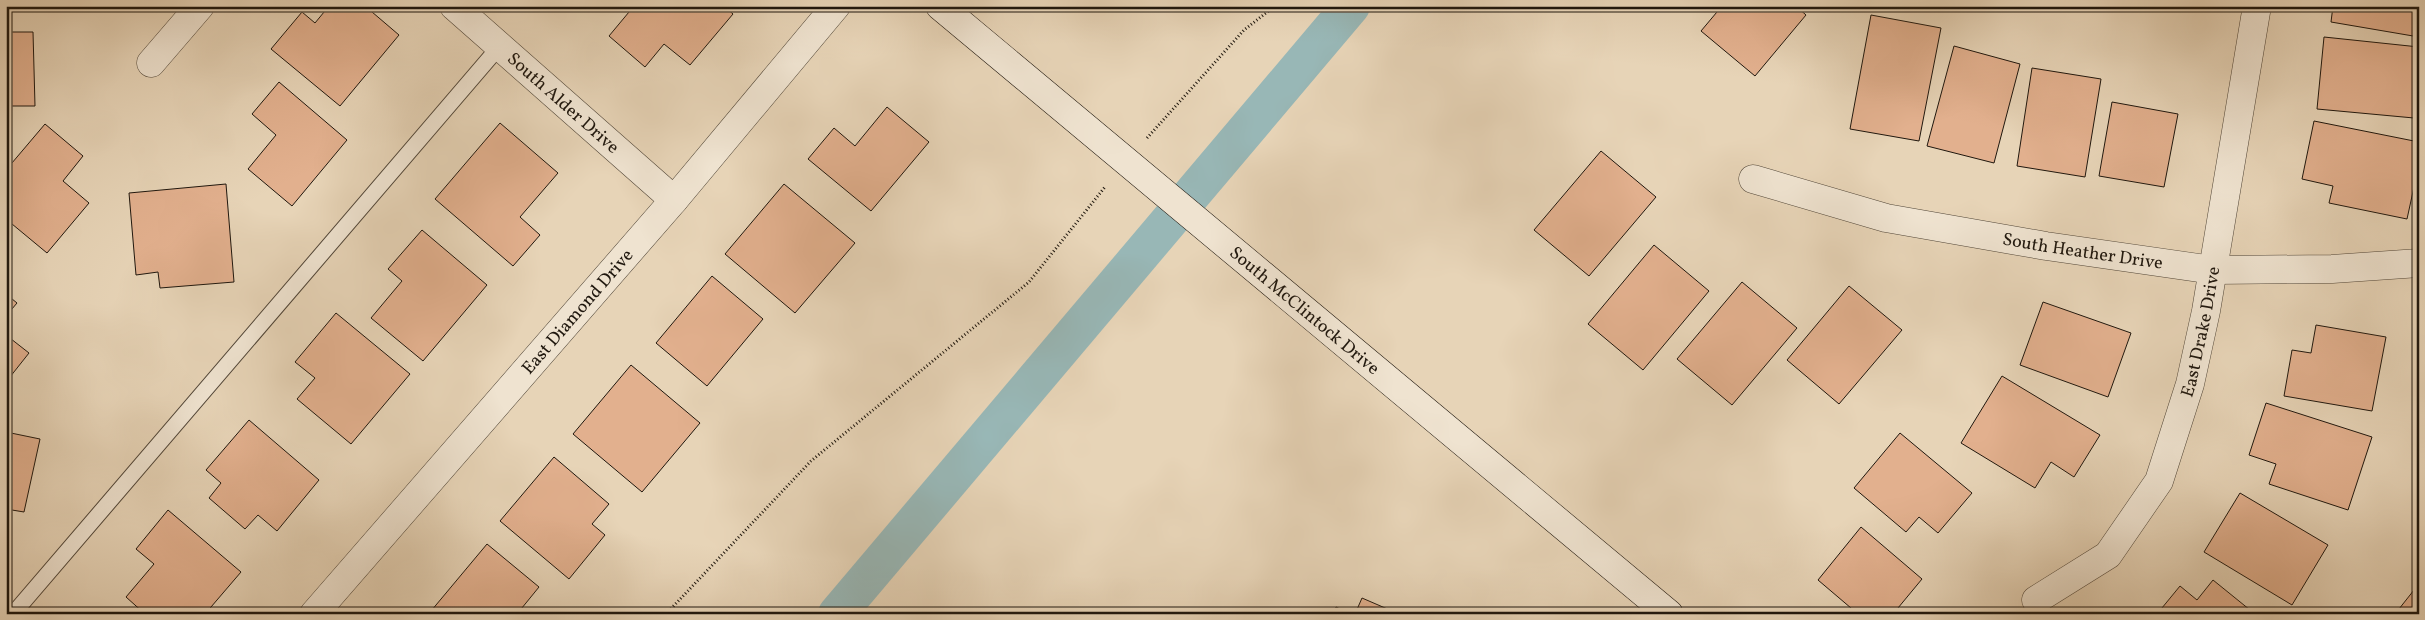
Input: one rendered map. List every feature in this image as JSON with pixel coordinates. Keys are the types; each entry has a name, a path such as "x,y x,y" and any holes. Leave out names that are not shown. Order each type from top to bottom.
{"street":[{"path":"151,63 200,6"},
{"name":"South Alder Drive","path":"454,6 674,200"},
{"name":"East Diamond Drive","path":"314,614 674,200 836,6"},
{"name":"South McClintock Drive","path":"940,6 1669,614"},
{"name":"East Drake Drive","path":"2036,600 2108,554 2159,481 2190,384 2214,270 2257,6"},
{"name":"South Heather Drive","path":"1753,179 1886,218 2046,246 2214,270 2332,268 2419,263"}],"lane":[{"path":"13,614 500,47"}],"path":[{"path":"1177,104 1190,93 1244,30 1275,6"},
{"path":"666,614 812,461 1029,282 1063,243 1082,215"}],"building":[{"path":"329,6 365,6 399,35 340,106 271,49 302,12 315,23"},
{"path":"634,6 724,6 733,14 690,65 664,44 645,67 609,36"},
{"path":"1722,6 1796,6 1806,15 1755,76 1701,31"},
{"path":"2333,6 2419,6 2419,37 2331,22"},
{"path":"1871,15 1941,28 1919,141 1850,129"},
{"path":"6,32 33,32 35,106 6,106"},
{"path":"2324,37 2419,47 2419,71 2414,118 2317,109"},
{"path":"1954,46 2020,64 1994,163 1927,146"},
{"path":"2032,68 2101,79 2085,177 2017,166"},
{"path":"279,82 347,140 292,206 248,169 276,135 252,114"},
{"path":"2112,102 2178,114 2164,187 2099,176"},
{"path":"887,107 929,142 871,211 808,159 834,128 855,146"},
{"path":"2314,121 2419,142 2419,164 2407,219 2329,203 2333,186 2302,179"},
{"path":"500,123 558,173 520,217 540,235 513,266 435,199"},
{"path":"45,124 83,156 63,181 89,203 47,253 6,219 6,170"},
{"path":"1601,151 1656,197 1589,276 1534,230"},
{"path":"226,184 234,282 160,288 158,272 136,275 129,193"},
{"path":"784,184 855,243 795,313 725,254"},
{"path":"422,230 487,285 423,361 371,318 402,281 388,269"},
{"path":"1654,245 1709,291 1643,370 1588,324"},
{"path":"712,276 763,319 707,386 656,343"},
{"path":"1742,282 1797,328 1732,405 1677,359"},
{"path":"1849,286 1902,330 1839,404 1787,360"},
{"path":"6,294 17,303 6,316"},
{"path":"2043,302 2131,333 2108,397 2020,365"},
{"path":"336,313 410,374 351,444 297,399 315,378 295,362"},
{"path":"2316,325 2386,337 2372,411 2284,396 2292,350 2311,353"},
{"path":"6,335 29,353 6,382"},
{"path":"631,365 700,423 642,492 573,434"},
{"path":"2002,376 2100,435 2074,477 2051,462 2035,488 1961,443"},
{"path":"2266,403 2372,437 2348,510 2269,484 2276,464 2249,455"},
{"path":"249,420 319,480 277,531 258,515 245,529 209,498 221,483 206,470"},
{"path":"6,432 40,439 24,512 6,509"},
{"path":"1900,433 1972,493 1938,533 1919,517 1906,532 1854,488"},
{"path":"554,457 609,504 592,524 605,535 569,579 500,521"},
{"path":"2240,493 2328,545 2292,605 2204,552"},
{"path":"168,510 241,572 205,614 145,614 126,597 154,564 136,549"},
{"path":"1861,527 1922,579 1893,614 1858,614 1818,580"},
{"path":"487,544 539,587 517,614 435,614 431,611"},
{"path":"2213,580 2255,614 2157,614 2180,586 2197,600"},
{"path":"2414,590 2419,593 2419,614 2395,614"},
{"path":"1362,598 1399,614 1355,614"},
{"path":"1336,607 1350,614 1333,614"}],"waterway":[{"path":"837,614 1351,6"}]}
